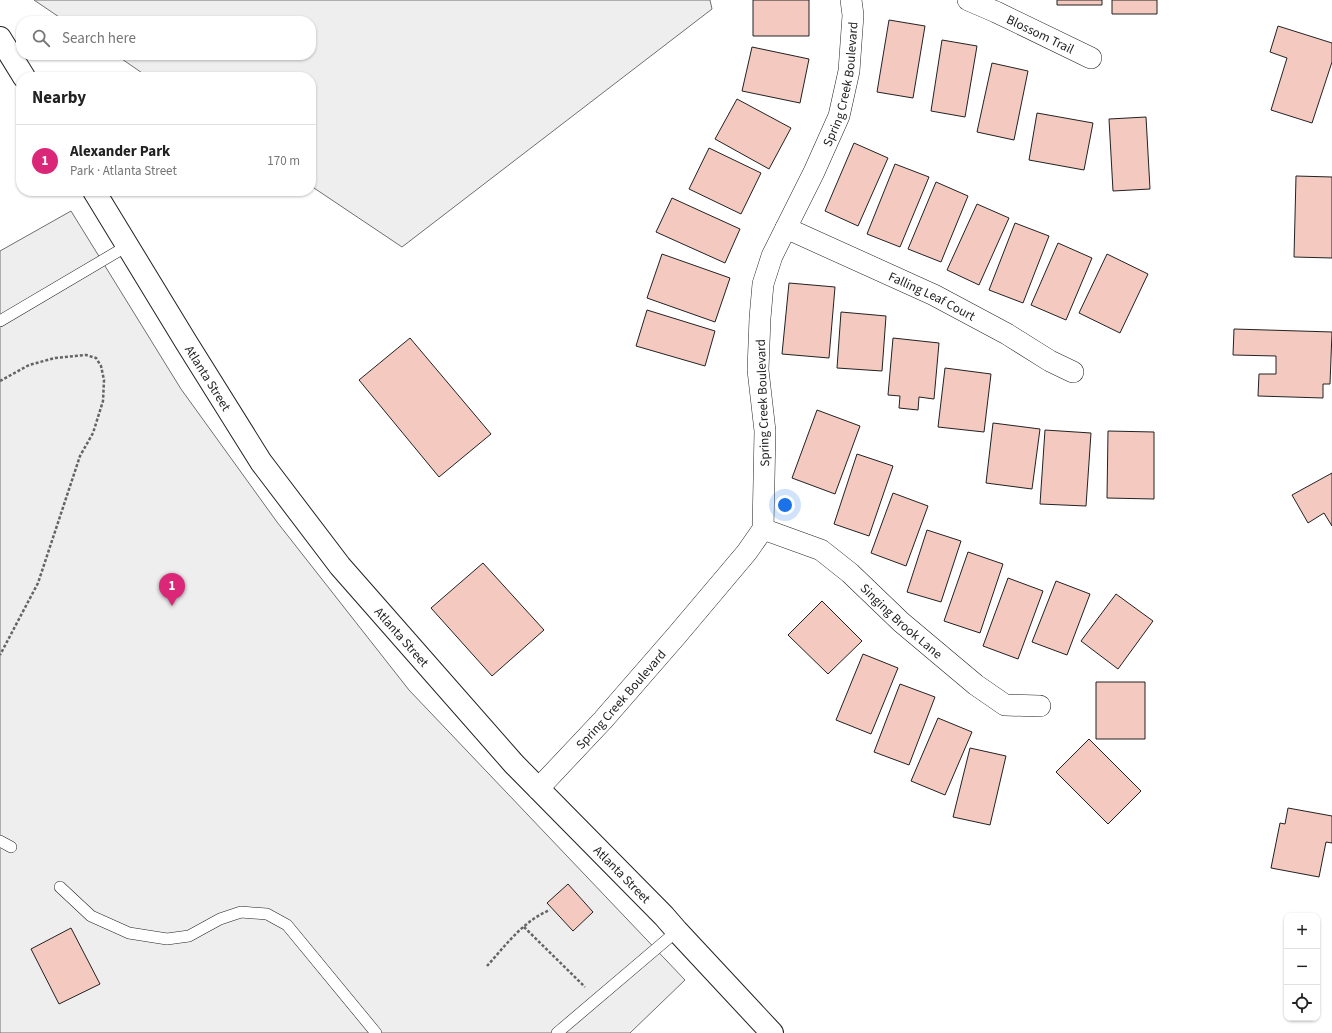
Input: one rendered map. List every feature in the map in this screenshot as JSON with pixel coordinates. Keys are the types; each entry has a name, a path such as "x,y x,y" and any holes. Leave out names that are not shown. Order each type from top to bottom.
{"main road":[{"path":"0,38 21,72"},
{"name":"Atlanta Street","path":"97,196 261,462 340,566 514,764 664,916 772,1033"}],"street":[{"name":"Spring Creek Boulevard","path":"538,789 603,720 666,648 747,552 763,529 765,431 758,370 763,284 772,256 839,116 849,71 853,15 851,0"},
{"name":"Blossom Trail","path":"968,0 1091,58"},
{"name":"Falling Leaf Court","path":"786,228 934,295 1007,334 1050,361 1073,372"},
{"name":"Singing Brook Lane","path":"763,529 821,550 850,573 901,622 976,685 1006,705 1040,706"}],"lane":[{"path":"0,321 127,246"},
{"path":"0,841 11,847"},
{"path":"60,887 91,916 129,933 167,939 188,936 220,919 241,912 267,914 287,925 376,1033"},
{"path":"557,1033 677,931"}],"path":[{"path":"0,381 29,365 55,358 86,355 96,358 101,366 104,380 103,401 93,433 80,456 38,583 0,655"},
{"path":"487,966 524,927 550,910"},
{"path":"524,927 597,999"}],"shaded area":[{"path":"34,0 710,0 712,9 402,247 316,189 316,72 141,72 123,60 316,60 316,16 58,16"},
{"path":"71,211 181,389 277,522 409,690 685,980 630,1033 0,1033 0,251"}],"building":[{"path":"753,0 809,0 809,36 753,36"},
{"path":"1057,0 1102,0 1102,5 1057,5"},
{"path":"1112,0 1157,0 1157,14 1112,14"},
{"path":"889,20 925,26 913,98 877,92"},
{"path":"1278,26 1332,43 1332,62 1312,123 1271,110 1287,58 1270,52"},
{"path":"942,40 977,46 965,117 931,111"},
{"path":"752,47 809,59 800,103 742,91"},
{"path":"992,63 1028,71 1014,140 977,132"},
{"path":"737,99 791,128 769,169 715,139"},
{"path":"1037,113 1093,123 1084,170 1029,160"},
{"path":"1146,117 1150,189 1113,191 1109,119"},
{"path":"854,143 888,158 858,226 825,211"},
{"path":"709,148 761,173 741,214 689,189"},
{"path":"895,164 929,177 900,247 867,234"},
{"path":"1296,176 1332,177 1332,258 1294,257"},
{"path":"936,182 968,196 941,262 908,249"},
{"path":"672,198 740,229 725,263 656,232"},
{"path":"977,204 1009,218 979,285 947,270"},
{"path":"1015,223 1049,236 1023,303 989,290"},
{"path":"1058,243 1092,258 1066,320 1031,305"},
{"path":"662,254 730,278 715,322 647,298"},
{"path":"1107,254 1148,274 1120,333 1079,313"},
{"path":"789,283 835,287 829,358 782,354"},
{"path":"647,310 715,331 705,366 636,346"},
{"path":"841,312 886,316 882,371 837,368"},
{"path":"1234,329 1332,332 1330,384 1323,384 1323,398 1258,396 1259,374 1276,374 1276,356 1233,355"},
{"path":"410,338 491,434 439,477 359,380"},
{"path":"893,338 939,343 934,399 919,397 918,410 899,408 900,396 888,395"},
{"path":"945,368 991,374 984,432 938,427"},
{"path":"817,410 860,426 835,494 792,478"},
{"path":"993,423 1040,429 1032,489 986,483"},
{"path":"1045,430 1091,433 1086,506 1040,504"},
{"path":"1108,431 1154,432 1154,499 1107,498"},
{"path":"857,454 893,466 869,536 834,524"},
{"path":"1332,473 1332,526 1324,513 1308,523 1292,495"},
{"path":"893,493 928,506 906,566 871,553"},
{"path":"927,530 961,541 941,602 907,592"},
{"path":"968,552 1003,564 980,633 944,621"},
{"path":"483,563 544,630 492,676 431,608"},
{"path":"1008,578 1043,591 1018,659 983,646"},
{"path":"1056,581 1090,594 1067,655 1032,642"},
{"path":"1116,594 1153,621 1118,669 1081,641"},
{"path":"822,601 862,641 828,674 788,635"},
{"path":"863,654 898,668 871,734 836,720"},
{"path":"1096,682 1145,682 1145,739 1096,739"},
{"path":"900,684 935,697 909,765 874,752"},
{"path":"938,718 972,732 945,795 911,781"},
{"path":"1089,739 1141,791 1108,824 1056,772"},
{"path":"970,748 1006,756 990,825 953,817"},
{"path":"1288,808 1332,816 1332,843 1326,842 1319,877 1271,868 1280,823 1285,824"},
{"path":"568,884 593,912 573,931 547,903"},
{"path":"71,928 100,984 59,1004 31,949"}],"place":[{"name":"Alexander Park","path":"172,606"}]}
